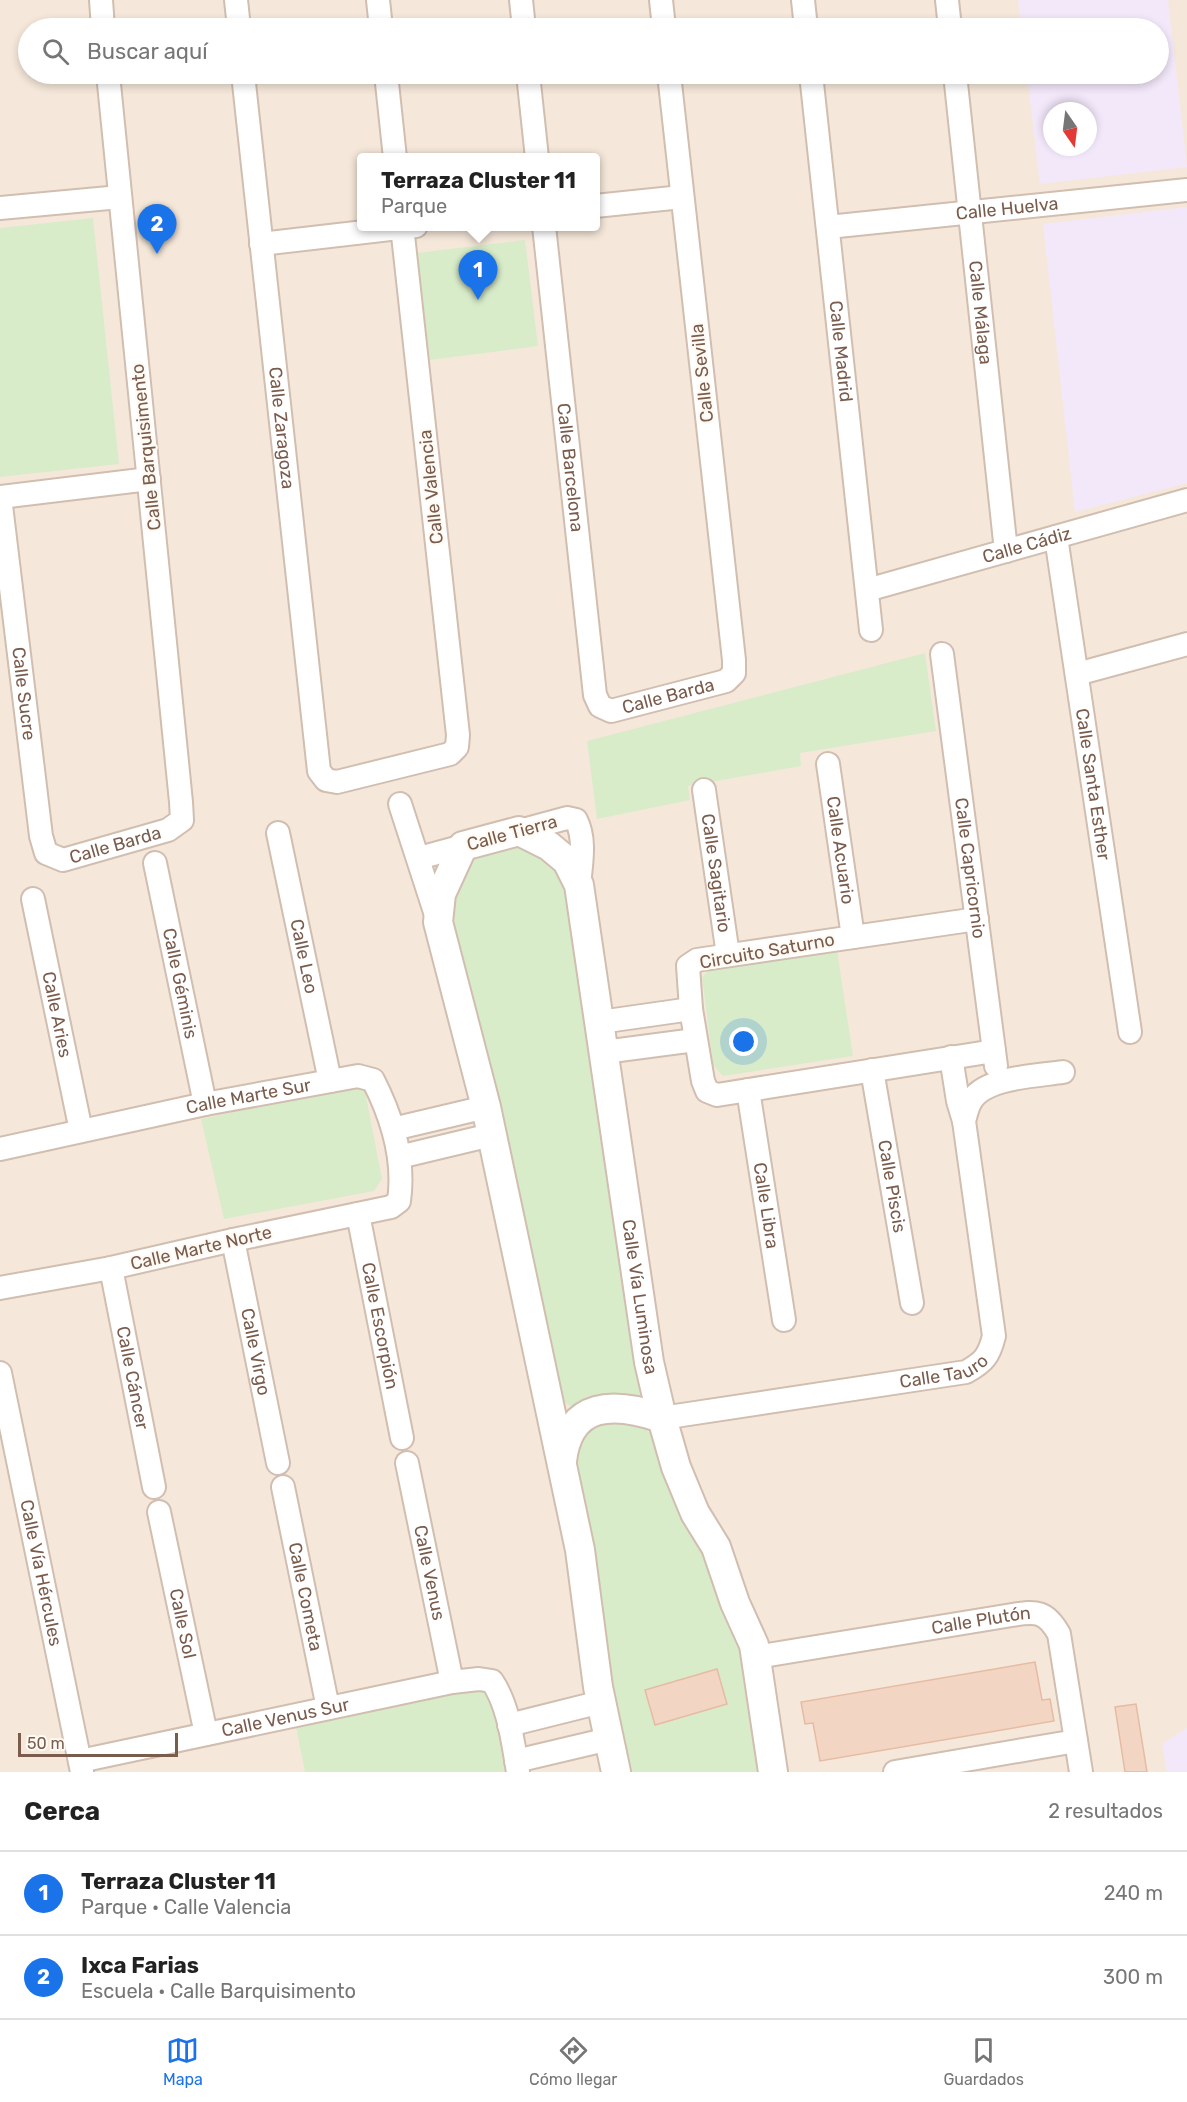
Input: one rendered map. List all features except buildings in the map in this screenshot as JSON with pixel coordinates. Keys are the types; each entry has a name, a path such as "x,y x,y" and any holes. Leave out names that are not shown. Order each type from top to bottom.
{"street":[{"path":"100,0 102,18"},
{"path":"236,0 238,18"},
{"path":"378,0 380,18"},
{"path":"521,0 523,18"},
{"path":"661,0 663,18"},
{"path":"803,0 805,18"},
{"path":"947,0 949,18"},
{"name":"Calle Barquisimento","path":"109,84 182,820"},
{"name":"Calle Zaragoza","path":"244,84 319,771 326,780"},
{"path":"387,84 394,153"},
{"path":"529,84 536,153"},
{"name":"Calle Sevilla","path":"670,84 734,673"},
{"name":"Calle Madrid","path":"812,84 871,630"},
{"name":"Calle Málaga","path":"956,84 1006,551"},
{"name":"Calle Huelva","path":"828,227 1187,190"},
{"path":"600,205 682,196"},
{"path":"0,208 120,197"},
{"path":"261,244 373,231"},
{"name":"Calle Valencia","path":"326,780 337,782 450,754 457,747 457,724 407,231"},
{"name":"Calle Barcelona","path":"545,231 595,695 600,706"},
{"path":"0,497 149,479"},
{"name":"Calle Sucre","path":"0,497 41,836 46,854"},
{"name":"Calle Cádiz","path":"867,590 1187,500"},
{"name":"Calle Santa Esther","path":"1056,537 1130,1032"},
{"path":"1077,674 1187,644"},
{"name":"Calle Capricornio","path":"942,654 998,1082"},
{"name":"Calle Barda","path":"600,706 611,711 726,681 734,673"},
{"name":"Calle Acuario","path":"828,764 853,937"},
{"name":"Calle Sagitario","path":"704,790 728,955"},
{"path":"400,804 438,922 486,1107 580,1550 601,1702 616,1772"},
{"name":"Calle Barda","path":"46,854 63,860 168,830 182,820"},
{"name":"Calle Tierra","path":"419,858 519,831"},
{"name":"Calle Vía Luminosa","path":"519,831 549,846 567,861 579,885 649,1362 676,1467 694,1513 716,1547 735,1603 754,1646 773,1772"},
{"name":"Calle Leo","path":"278,833 330,1081"},
{"path":"438,922 441,894 463,846"},
{"name":"Calle Géminis","path":"155,863 205,1104"},
{"name":"Calle Aries","path":"33,898 81,1131"},
{"name":"Circuito Saturno","path":"976,919 697,960 688,966 695,1040 703,1081 707,1091 717,1095 994,1051"},
{"path":"600,1022 691,1009"},
{"path":"604,1052 695,1040"},
{"name":"Calle Tauro","path":"662,1418 966,1372 980,1364 990,1350 993,1336 964,1121 951,1058"},
{"name":"Calle Piscis","path":"872,1070 912,1303"},
{"path":"964,1121 970,1101 981,1090 998,1082 1063,1072"},
{"name":"Calle Marte Sur","path":"0,1149 205,1104 358,1076 373,1080 393,1129 399,1157 399,1201"},
{"name":"Calle Libra","path":"748,1090 784,1320"},
{"path":"393,1129 486,1107"},
{"path":"399,1157 491,1135"},
{"name":"Calle Marte Norte","path":"0,1288 111,1268 391,1207 399,1201"},
{"name":"Calle Escorpión","path":"358,1214 402,1438"},
{"name":"Calle Virgo","path":"233,1240 278,1463"},
{"name":"Calle Cáncer","path":"111,1268 154,1487"},
{"name":"Calle Vía Hércules","path":"0,1373 81,1767"},
{"path":"562,1465 564,1445 571,1429 583,1416 604,1409 620,1407 662,1418"},
{"name":"Calle Venus","path":"407,1463 452,1682"},
{"name":"Calle Cometa","path":"283,1487 328,1708"},
{"name":"Calle Sol","path":"159,1512 206,1734"},
{"name":"Calle Plutón","path":"756,1657 1012,1615 1040,1613 1051,1621 1059,1634 1081,1772"},
{"name":"Calle Venus Sur","path":"81,1767 206,1734 452,1682 479,1679 492,1681 499,1690 509,1725"},
{"path":"601,1702 509,1725 517,1766 609,1739"},
{"path":"895,1772 1076,1741"}],"shaded area":[{"path":"0,0 1187,0 1187,1772 0,1772"},
{"path":"1018,0 1168,0 1187,167 1040,184 1028,84 1169,84 1169,18 1020,18"},
{"path":"1187,207 1187,483 1075,512 1043,224"},
{"path":"1187,1728 1187,1772 1167,1772 1162,1744"}],"green space":[{"path":"93,218 119,464 0,477 0,228"},
{"path":"525,240 538,346 430,360 417,253"},
{"path":"925,653 936,731 800,753 801,766 688,786 690,800 597,819 587,741"},
{"path":"524,841 564,870 644,1395 635,1399 573,1408 564,1402 447,909 469,855"},
{"path":"837,950 853,1056 723,1076 713,1065 702,977 711,968"},
{"path":"354,1086 365,1091 382,1179 374,1191 224,1219 201,1119"},
{"path":"594,1418 639,1423 650,1433 682,1517 715,1558 745,1647 769,1772 625,1772 572,1453"},
{"path":"480,1689 491,1694 507,1772 305,1772 296,1727"}],"place":[{"name":"Ixca Farias","path":"157,254"},
{"name":"Terraza Cluster 11","path":"478,300"}]}
